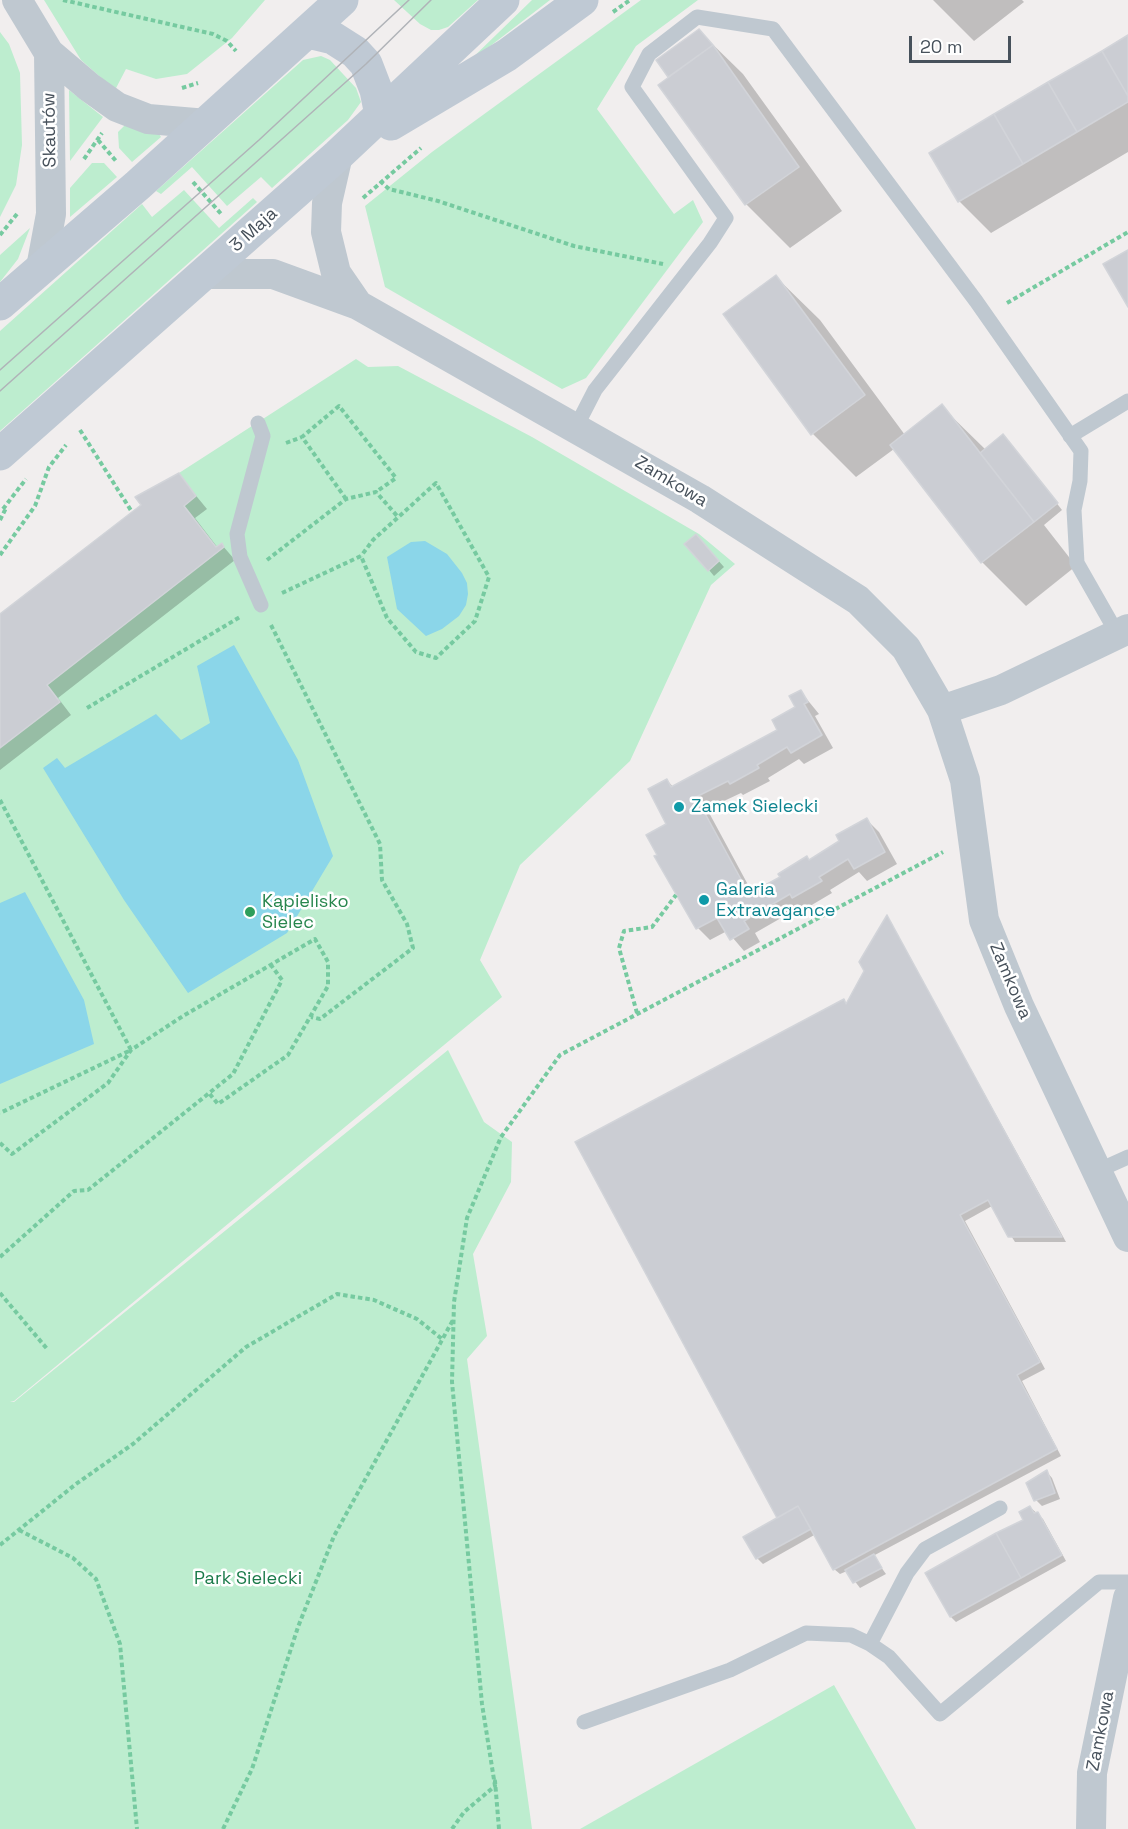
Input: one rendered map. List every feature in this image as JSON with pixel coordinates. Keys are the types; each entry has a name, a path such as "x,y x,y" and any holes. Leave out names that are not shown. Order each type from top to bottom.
{"main road":[{"path":"281,56 325,0"},
{"path":"0,304 207,124 342,0"},
{"name":"3 Maja","path":"0,454 338,155 503,0"},
{"path":"338,155 507,55 582,0"},
{"path":"308,32 333,38 355,52 366,64 376,90 381,115"}],"street":[{"path":"17,0 49,53 117,107 148,119 207,124"},
{"name":"Skautów","path":"41,267 51,214 49,53"},
{"name":"Zamkowa","path":"338,155 327,202 326,232 336,273 358,305"},
{"name":"Zamkowa","path":"205,274 273,274 358,305 700,499 858,600 906,648 942,710 965,780 984,920 1019,1006 1128,1237"},
{"path":"942,710 1001,690 1123,632"},
{"name":"Zamkowa","path":"1091,1829 1092,1773 1122,1653 1128,1598"}],"lane":[{"path":"576,427 595,390 710,243 726,218 633,87 649,54 697,17 773,29 986,316 1081,451 1080,481 1074,510 1077,563 1123,632"},
{"path":"1070,436 1128,401"},
{"path":"258,423 263,436 237,534 240,556 261,605"},
{"path":"1097,1171 1128,1157"},
{"path":"870,1644 907,1573 925,1549 999,1508"},
{"path":"584,1722 730,1670 768,1649 807,1633 851,1635 870,1644 889,1657 940,1714 1099,1582 1128,1582"}],"path":[{"path":"63,0 213,34 227,41 237,52"},
{"path":"98,140 138,185"},
{"path":"187,176 222,215 231,208"},
{"path":"380,182 389,189 486,216 574,246 673,266 684,275"},
{"path":"986,316 1128,232"},
{"path":"247,574 346,499 376,492 396,478 339,406 302,437 346,499"},
{"path":"80,430 132,512"},
{"path":"0,555 35,506 52,462 69,442"},
{"path":"87,708 261,605 361,556 373,540 436,483 489,577 475,621 436,658 416,652 387,618 361,556"},
{"path":"376,492 398,517"},
{"path":"0,520 9,502"},
{"path":"261,605 380,844 382,880 408,924 412,948 320,1019 311,1017"},
{"path":"0,800 131,1050"},
{"path":"495,1786 482,1704 452,1382 454,1318 467,1218 501,1137 560,1055 937,854 972,844"},
{"path":"637,1013 619,948 624,931 651,927 676,895"},
{"path":"0,1113 131,1050 183,1016 315,939 328,962 328,986 288,1055 218,1104 209,1094"},
{"path":"0,1257 74,1191 88,1190 233,1074 282,980 271,965"},
{"path":"0,1143 12,1154 108,1083 131,1050"},
{"path":"0,1293 48,1350"},
{"path":"0,1545 132,1444 246,1347 337,1294 374,1300 417,1319 442,1339"},
{"path":"223,1829 252,1769 298,1627 334,1536 454,1318"},
{"path":"19,1530 73,1558 96,1579 120,1644 137,1829"},
{"path":"452,1829 464,1812 495,1786 495,1781 499,1829"}],"green space":[{"path":"44,0 265,0 232,38 187,74 156,79 126,69 115,90 81,60"},
{"path":"394,0 478,0 448,27 431,30 420,24"},
{"path":"532,0 550,0 463,67"},
{"path":"641,0 698,0 636,46 597,109 674,214 693,200 703,222 586,378 562,389 385,287 365,206 432,152"},
{"path":"0,32 9,44 20,73 22,145 16,185 0,217"},
{"path":"321,56 330,60 356,88 361,102 348,120 272,188 261,177 227,206 192,167 161,194 156,191 303,60"},
{"path":"69,90 103,117 70,161"},
{"path":"125,125 159,134 161,137 132,162 119,148 118,132"},
{"path":"92,163 104,163 117,177 70,217 70,188"},
{"path":"184,190 219,228 253,198 257,202 0,431 0,331 142,204 152,217"},
{"path":"30,228 18,259 0,282 0,255"},
{"name":"Park Sielecki","path":"356,359 368,367 398,366 532,437 699,534 735,564 711,585 630,761 520,865 480,960 502,997 14,1401 10,1401 14,1402 448,1050 484,1122 512,1142 511,1182 473,1254 487,1336 467,1359 532,1829 0,1829 0,614 141,505 135,497 179,473"},
{"path":"834,1685 916,1829 580,1829"}],"water":[{"path":"425,541 447,554 462,573 467,583 468,594 466,605 459,616 442,629 426,636 397,609 387,557 411,542"},
{"path":"234,645 298,760 333,856 287,933 188,993 124,900 43,768 57,758 65,768 156,714 181,740 210,723 197,666"},
{"path":"25,892 84,1000 94,1044 0,1084 0,903"}],"building":[{"path":"699,29 713,45 668,77 656,60"},
{"path":"1128,35 1128,96 1102,51"},
{"path":"713,45 799,167 745,205 658,85"},
{"path":"1102,51 1128,96 1128,102 1077,132 1048,82"},
{"path":"1048,82 1077,132 1023,164 994,114"},
{"path":"994,114 1023,164 958,202 929,153"},
{"path":"1128,250 1128,307 1103,264"},
{"path":"776,275 865,395 811,435 723,314"},
{"path":"942,404 1034,522 981,563 890,445"},
{"path":"1003,434 1058,503 1034,522 980,453"},
{"path":"179,473 196,496 184,506 216,547 222,543 224,547 47,685 60,702 0,748 0,614 141,505 135,497"},
{"path":"696,534 719,561 708,571 684,544"},
{"name":"Zamek Sielecki","path":"801,690 808,702 804,704 822,735 791,753 787,747 757,765 759,768 730,784 728,781 696,797 749,894 780,877 778,874 807,856 809,860 839,841 836,835 867,818 885,852 854,869 848,859 819,877 822,881 792,898 790,894 744,921 749,929 730,940 717,918 696,929 654,856 657,855 646,835 666,824 648,789 667,779 671,787 777,730 772,720 795,707 789,696"},
{"path":"887,915 1062,1237 1008,1237 988,1200 960,1215 1040,1362 1017,1375 1057,1449 833,1570 798,1506 777,1518 575,1142 844,999 846,1004 864,971 859,962"},
{"path":"1047,1470 1055,1493 1034,1501 1026,1483"},
{"path":"798,1506 811,1529 756,1559 743,1537"},
{"path":"1030,1506 1034,1513 1038,1512 1062,1555 1021,1578 996,1533 1023,1520 1019,1512"},
{"path":"996,1533 1021,1578 950,1617 925,1573"},
{"path":"874,1554 882,1568 853,1583 845,1570"}],"tram line":[{"path":"0,370 259,140 409,0"},
{"path":"0,391 366,64 431,0"}],"place":[{"name":"Zamek Sielecki","path":"679,807"},
{"name":"Galeria Extravagance","path":"704,900"},
{"name":"Kąpielisko Sielec","path":"250,912"}]}
